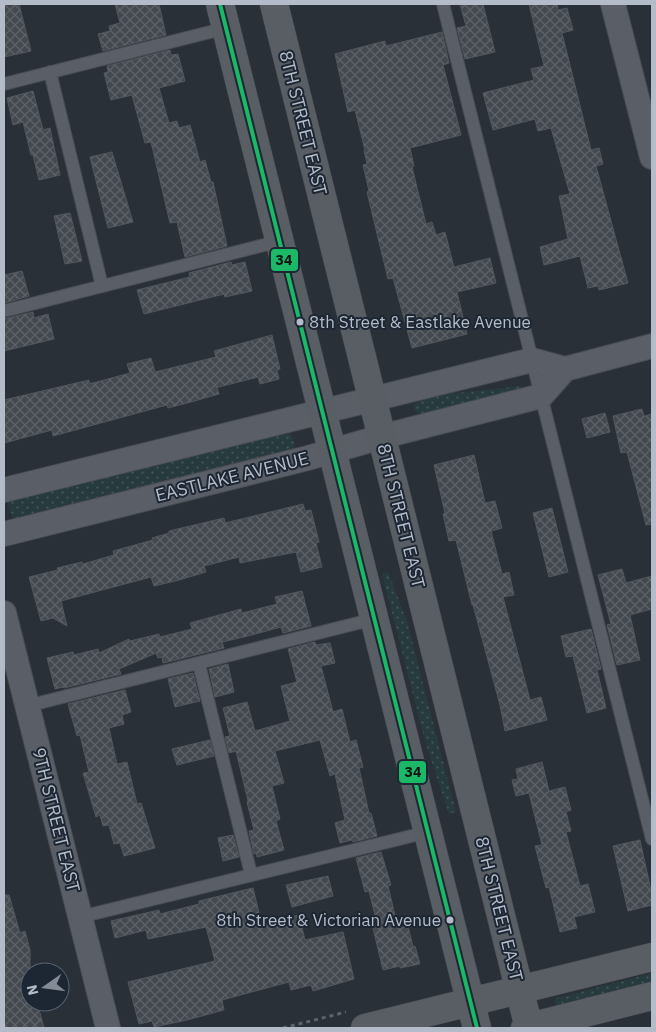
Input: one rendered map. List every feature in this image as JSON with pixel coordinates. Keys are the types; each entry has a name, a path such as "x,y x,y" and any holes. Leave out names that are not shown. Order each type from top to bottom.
{"main road":[{"name":"8TH STREET EAST","path":"274,4 529,1028"},
{"path":"223,16 477,1028"},
{"path":"365,1028 652,957"},
{"path":"525,1028 652,996"}],"street":[{"path":"613,4 652,157"},
{"path":"4,490 532,360 565,369 652,346"},
{"path":"541,396 565,369"},
{"name":"EASTLAKE AVENUE","path":"4,534 541,396"},
{"name":"9TH STREET EAST","path":"4,613 108,1028"}],"lane":[{"path":"443,4 652,839"},
{"path":"4,84 50,72 223,16"},
{"path":"50,72 102,286"},
{"path":"4,311 280,241"},
{"path":"27,706 374,619"},
{"path":"198,664 251,874"},
{"path":"80,916 428,832"}],"green space":[{"path":"521,386 521,389 426,413 416,413 413,405 429,396"},
{"path":"284,429 290,432 295,446 292,451 13,520 7,500"},
{"path":"388,572 407,621 456,812 449,814 425,741 382,574"},
{"path":"652,973 652,987 557,1009 555,1000 557,998"}],"building":[{"path":"4,4 19,4 31,51 4,57"},
{"path":"115,4 159,4 166,35 103,51 98,34 110,31 109,26 120,23"},
{"path":"460,4 483,4 495,52 465,59 457,28 466,26"},
{"path":"529,4 557,4 558,10 567,8 573,30 562,33 591,150 599,148 603,164 596,166 628,283 599,290 598,286 588,288 580,256 544,265 540,247 568,239 559,196 570,194 551,128 538,131 535,119 493,130 483,93 534,80 531,69 544,66"},
{"path":"442,32 449,63 443,65 461,135 410,148 414,166 412,167 426,224 432,222 436,235 445,232 454,267 490,258 496,283 457,292 467,334 412,348 393,278 388,279 367,192 369,191 363,165 367,164 365,150 355,110 348,112 335,54 385,41 386,46"},
{"path":"170,50 171,55 178,54 185,81 159,88 169,123 177,121 179,128 190,125 200,162 205,160 211,182 213,182 227,246 185,257 177,222 170,223 151,142 145,143 132,95 111,100 104,73 108,72 107,66"},
{"path":"33,91 43,130 50,128 60,175 39,180 23,122 13,125 7,98"},
{"path":"112,152 133,222 108,228 90,157"},
{"path":"70,213 82,261 65,264 54,216"},
{"path":"231,262 232,265 245,262 252,291 225,297 224,294 144,314 137,290 190,277 189,273"},
{"path":"22,271 29,296 4,303 4,275"},
{"path":"33,312 34,318 48,314 54,339 4,351 4,319"},
{"path":"272,335 280,369 277,370 279,379 260,384 258,377 219,387 217,388 219,394 168,408 167,405 53,436 52,430 4,443 4,400 89,380 89,383 93,383 130,373 127,364 151,358 155,372 216,357 214,351"},
{"path":"642,409 644,416 652,414 652,524 646,525 627,452 621,453 613,416"},
{"path":"605,413 610,432 587,438 582,419"},
{"path":"474,455 485,503 495,501 502,528 491,531 502,574 509,572 514,595 503,597 530,700 541,697 547,720 505,731 500,705 456,540 449,541 434,465"},
{"path":"303,504 305,511 311,510 319,542 316,543 322,567 301,572 296,552 240,563 239,557 204,566 206,572 179,580 154,586 151,577 61,601 67,626 53,618 41,621 29,577 58,570 57,568 82,562 83,564 114,555 113,551 153,540 152,538 169,533 169,531 224,518 225,523"},
{"path":"552,508 568,572 549,577 533,513"},
{"path":"622,569 626,583 652,576 652,609 630,615 640,660 617,665 607,625 611,624 598,575"},
{"path":"302,591 311,626 283,633 281,627 222,642 224,648 163,663 162,657 158,658 156,653 119,669 121,674 55,689 47,658 73,652 74,655 98,649 99,653 129,639 130,641 159,634 160,637 192,629 190,623 241,609 242,613 277,604 275,597"},
{"path":"591,629 601,669 597,670 606,708 587,713 573,656 566,657 561,636"},
{"path":"315,642 316,645 330,643 335,663 321,666 333,712 342,709 350,742 356,740 363,767 359,768 369,813 371,813 377,836 340,843 335,823 345,820 335,774 330,776 320,740 275,751 284,783 272,786 280,819 276,821 284,850 257,857 256,853 254,854 249,831 254,830 236,751 229,753 225,737 230,736 223,708 247,702 255,731 290,721 281,686 297,682 288,649"},
{"path":"228,664 234,692 215,697 209,669"},
{"path":"193,673 200,701 175,707 168,679"},
{"path":"125,690 131,712 122,715 124,724 109,728 117,764 127,762 137,804 141,803 155,848 124,856 120,843 114,844 109,825 103,826 100,815 96,817 83,773 89,772 80,735 77,736 68,704"},
{"path":"210,740 214,756 177,765 172,749"},
{"path":"542,762 549,791 565,787 571,810 566,812 571,831 566,832 580,886 588,884 595,912 574,917 577,928 560,932 549,887 546,888 535,846 542,845 529,793 516,796 512,780 518,779 516,769"},
{"path":"233,835 239,857 223,861 218,838"},
{"path":"640,840 652,895 652,905 628,911 613,846"},
{"path":"381,852 391,885 388,886 398,928 408,926 413,947 415,946 420,964 383,970 372,924 377,923 369,891 365,892 356,858"},
{"path":"328,876 333,896 292,907 286,885"},
{"path":"253,888 262,925 299,915 305,940 343,932 354,979 313,991 311,985 291,990 289,982 222,1000 224,1010 154,1027 152,1021 139,1024 128,982 215,961 206,927 148,939 146,930 115,938 111,921 159,910 160,914 199,904 199,901"},
{"path":"4,895 9,895 20,933 25,931 30,950 30,962 20,962 20,1012 40,1012 44,1028 4,1028"}],"transit line":[{"name":"34","path":"220,4 477,1028"}],"place":[{"name":"8th Street & Eastlake Avenue","path":"300,322"},
{"name":"8th Street & Victorian Avenue","path":"450,920"}]}
